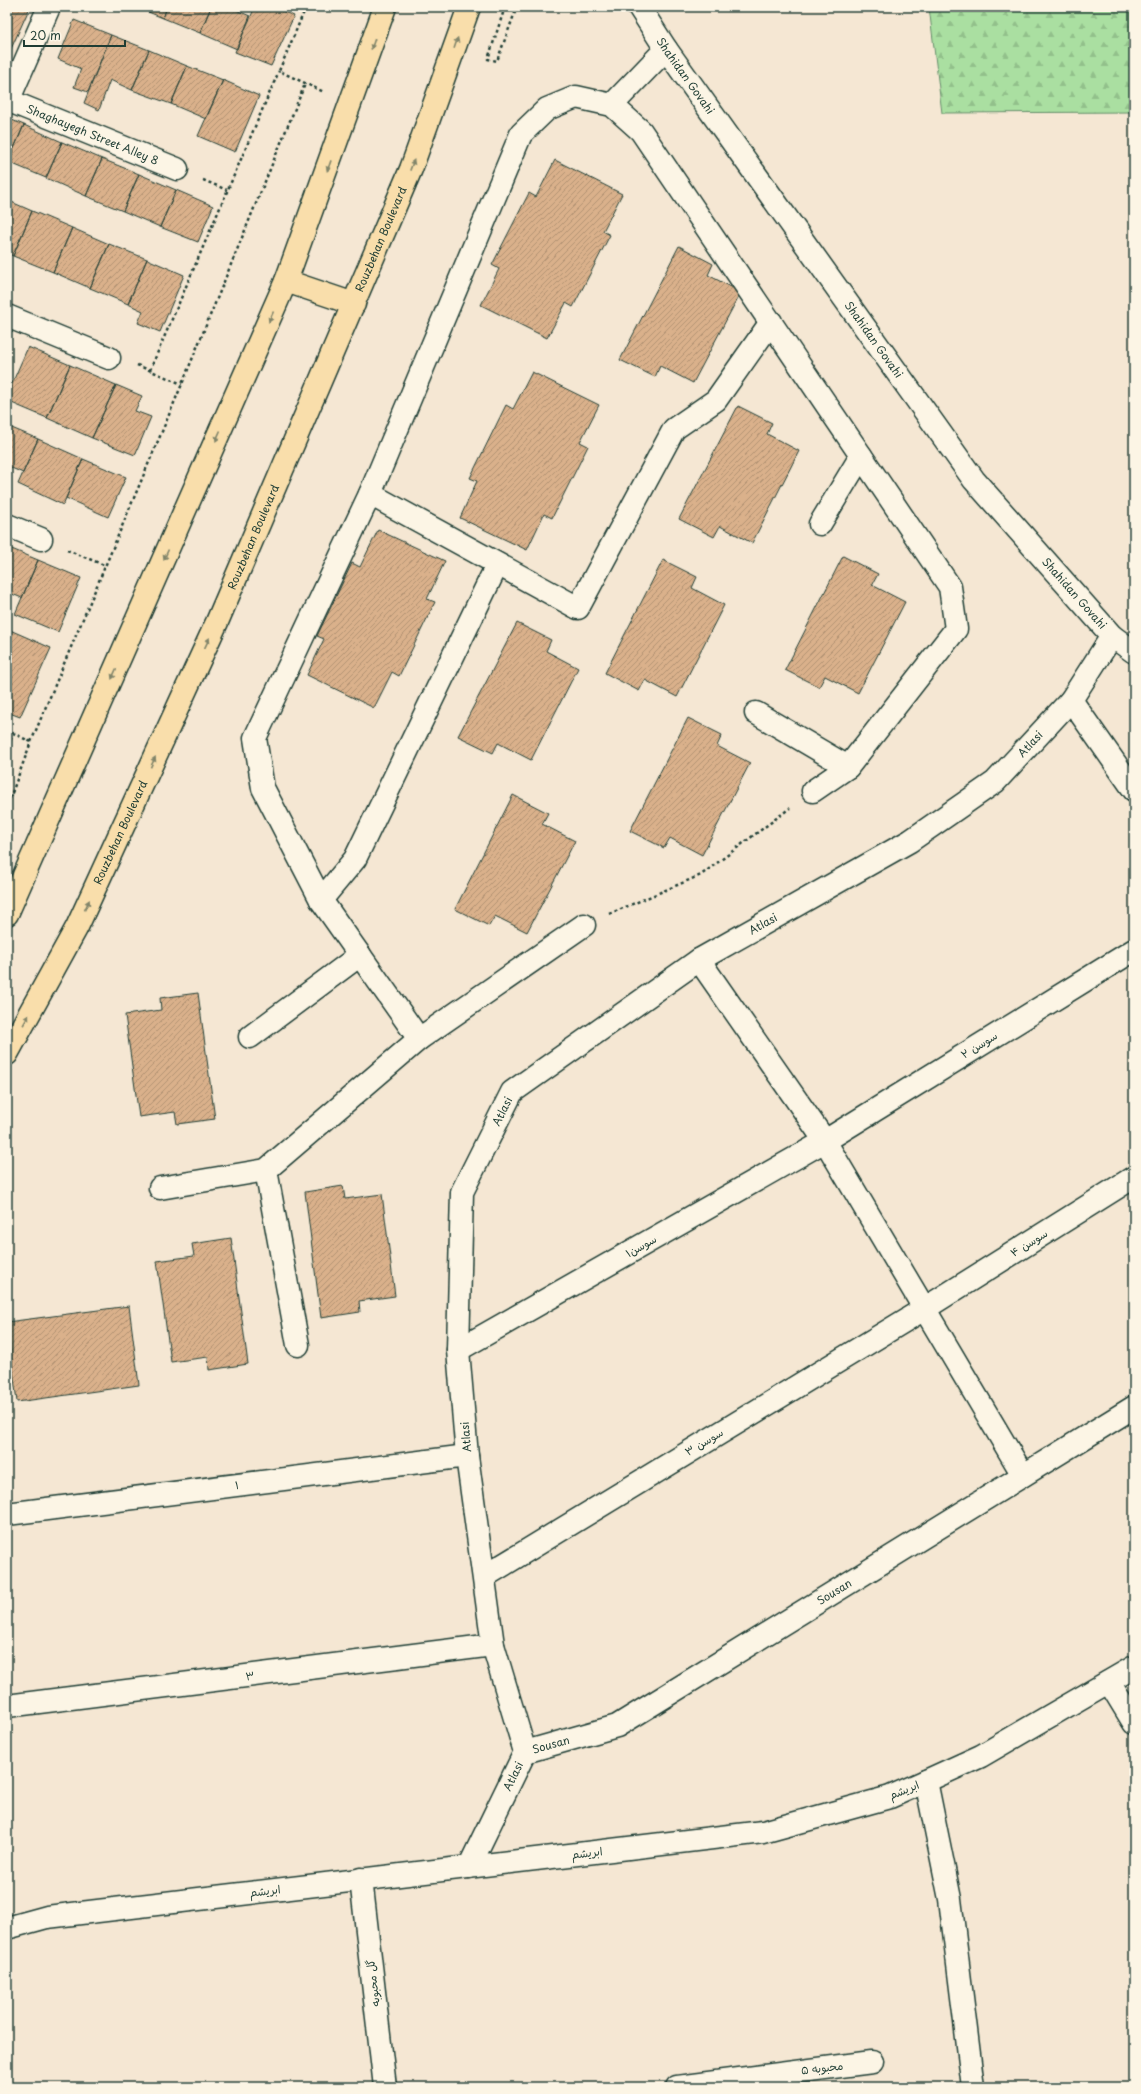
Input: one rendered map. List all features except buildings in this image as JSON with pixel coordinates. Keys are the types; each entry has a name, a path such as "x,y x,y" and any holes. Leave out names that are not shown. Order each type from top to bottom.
{"main road":[{"path":"8,907 286,282 385,7"},
{"name":"Rouzbehan Boulevard","path":"7,1054 77,927 217,622 411,168 469,7"},
{"path":"286,282 354,304"}],"street":[{"path":"7,100 49,7"},
{"name":"Shahidan Govahi","path":"639,7 666,49 974,480 1112,636 1134,652"},
{"path":"612,105 666,49"},
{"path":"419,1039 321,900 263,788 255,738 370,494 521,134 547,110 576,97 612,105 641,131 950,587 956,629 848,766 813,791"},
{"name":"Shaghayegh Street Alley 8","path":"7,100 177,169"},
{"path":"9,322 109,358"},
{"path":"370,494 497,565 578,608 674,428 716,400 771,322"},
{"path":"820,524 862,456"},
{"path":"7,525 41,538"},
{"path":"321,900 355,859 497,565"},
{"name":"Atlasi","path":"469,1866 524,1752 493,1645 485,1576 467,1456 458,1350 462,1192 512,1092 699,960 910,841 995,782 1072,700 1112,636"},
{"path":"1072,700 1134,790"},
{"path":"756,713 848,766"},
{"path":"160,1188 266,1170 419,1039 584,925"},
{"name":"سوسن ۲","path":"825,1141 1134,950"},
{"path":"250,1037 360,955"},
{"path":"699,960 825,1141 1022,1475"},
{"name":"سوسن۱","path":"458,1350 825,1141"},
{"path":"266,1170 298,1345"},
{"name":"سوسن ۴","path":"924,1308 1134,1177"},
{"name":"سوسن ۳","path":"485,1576 924,1308"},
{"name":"Sousan","path":"524,1752 617,1726 1134,1407"},
{"name":"۱","path":"7,1514 467,1456"},
{"name":"۳","path":"7,1706 493,1645"},
{"name":"ابریشم","path":"7,1928 47,1917 762,1832 890,1796 926,1781 982,1756 1134,1667"},
{"path":"1109,1682 1134,1723"},
{"path":"926,1781 950,1899 973,2087"},
{"name":"گل محبوبه","path":"361,1880 385,2087"},
{"path":"7,1916 47,1917"},
{"name":"محبوبه ۵","path":"677,2087 872,2062"}],"path":[{"path":"293,7 304,12"},
{"path":"150,370 306,7"},
{"path":"505,7 488,59 497,61 517,7"},
{"path":"7,806 31,742 104,565 182,384 305,84 279,71"},
{"path":"109,358 128,361 182,384"},
{"path":"41,538 104,565"},
{"path":"7,730 31,742"},
{"path":"584,925 701,875 813,791"}],"green space":[{"path":"929,7 1134,7 1134,112 942,113"}]}
